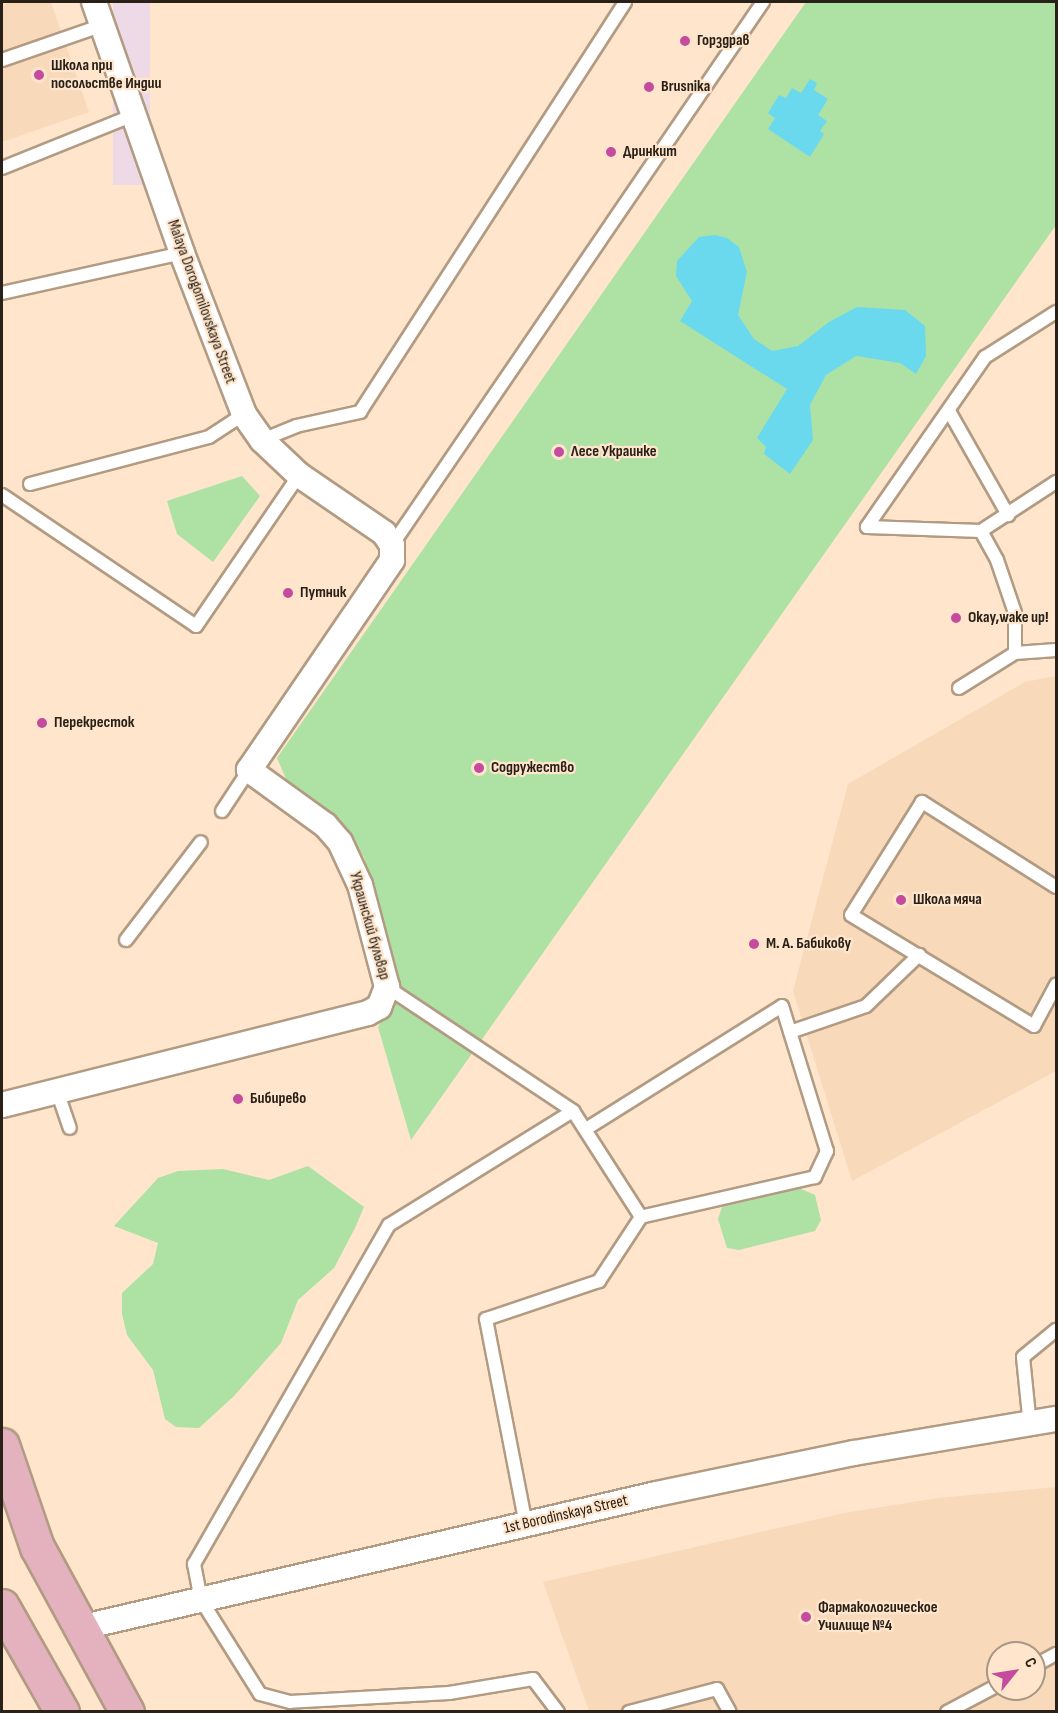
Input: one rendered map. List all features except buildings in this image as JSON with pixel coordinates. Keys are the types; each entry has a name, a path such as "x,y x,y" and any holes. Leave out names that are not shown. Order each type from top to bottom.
{"main road":[{"path":"2,1444 37,1547 79,1628 127,1712"},
{"path":"2,1606 62,1712"}],"street":[{"name":"Malaya Dorogomilovskaya Street","path":"94,2 182,253 244,414 262,440 299,475 384,533 392,545"},
{"path":"249,770 393,560 392,545"},
{"name":"Украинский бульвар","path":"2,1105 368,1013 379,1007 387,987 360,885 340,842 325,825 249,770"},
{"name":"1st Borodinskaya Street","path":"79,1628 526,1524 854,1453 1030,1426 1056,1419"}],"lane":[{"path":"262,440 296,426 360,412 625,2"},
{"path":"392,545 763,2"},
{"path":"2,60 103,25"},
{"path":"2,168 134,116"},
{"path":"2,293 182,253"},
{"path":"1056,312 985,357 867,527 981,531 1056,482"},
{"path":"949,411 1008,514"},
{"path":"30,484 209,437 244,414"},
{"path":"2,495 196,626 299,475"},
{"path":"981,531 997,560 1015,614 1015,653"},
{"path":"959,688 1015,653 1056,650"},
{"path":"222,811 249,770"},
{"path":"1056,887 922,802 851,915 1034,1026 1056,985"},
{"path":"126,940 201,842"},
{"path":"789,1032 866,1006 919,955"},
{"path":"387,987 573,1111 641,1217"},
{"path":"526,1524 486,1319 599,1281 641,1217 815,1177 827,1152 782,1006 586,1129"},
{"path":"57,1091 70,1128"},
{"path":"558,1712 533,1679 449,1693 313,1701 290,1702 260,1694 201,1600 194,1564 389,1225 573,1111"},
{"path":"1030,1426 1023,1357 1056,1330"},
{"path":"629,1712 717,1689 730,1712"},
{"path":"947,1712 986,1691"}],"shaded area":[{"name":"Школа при посольстве Индии","path":"2,2 51,2 89,112 2,142"},
{"path":"113,2 150,2 150,185 113,185"},
{"path":"1056,676 1056,1071 852,1181 793,991 848,784 1025,682"},
{"name":"Фармакологическое Училище №4","path":"1056,1487 1056,1711 589,1711 543,1582 844,1513 938,1498"}],"green space":[{"path":"806,2 1056,2 1056,225 411,1140 378,1027 402,990 364,857 333,815 287,781 277,758"},
{"path":"242,476 260,496 213,562 177,534 167,501"},
{"path":"308,1166 364,1207 355,1228 334,1268 298,1300 281,1343 234,1396 199,1428 176,1427 165,1419 153,1370 127,1335 122,1314 122,1293 153,1264 158,1243 114,1226 158,1178 178,1171 223,1169 269,1180"},
{"path":"799,1188 815,1195 821,1220 815,1231 739,1250 727,1248 718,1219 722,1207"}],"water":[{"path":"810,79 817,83 814,90 828,99 818,115 827,121 820,131 824,134 810,157 768,129 775,118 768,113 779,95 786,98 792,88 801,93"},
{"path":"715,235 727,238 739,247 747,272 738,315 754,339 772,351 798,346 829,322 857,307 905,310 925,326 926,356 916,374 900,363 856,356 826,375 810,405 813,440 790,474 764,454 766,447 757,438 787,389 680,321 692,301 676,276 677,261 699,237"}],"place":[{"name":"Горздрав","path":"685,41"},
{"name":"Школа при посольстве Индии","path":"39,75"},
{"name":"Brusnika","path":"649,87"},
{"name":"Дринкит","path":"611,152"},
{"name":"Лесе Украинке","path":"559,452"},
{"name":"Путник","path":"288,593"},
{"name":"Okay,wake up!","path":"956,618"},
{"name":"Перекресток","path":"42,723"},
{"name":"Содружество","path":"479,768"},
{"name":"Школа мяча","path":"901,900"},
{"name":"М. А. Бабикову","path":"754,944"},
{"name":"Бибирево","path":"238,1099"},
{"name":"Фармакологическое Училище №4","path":"806,1617"}]}
